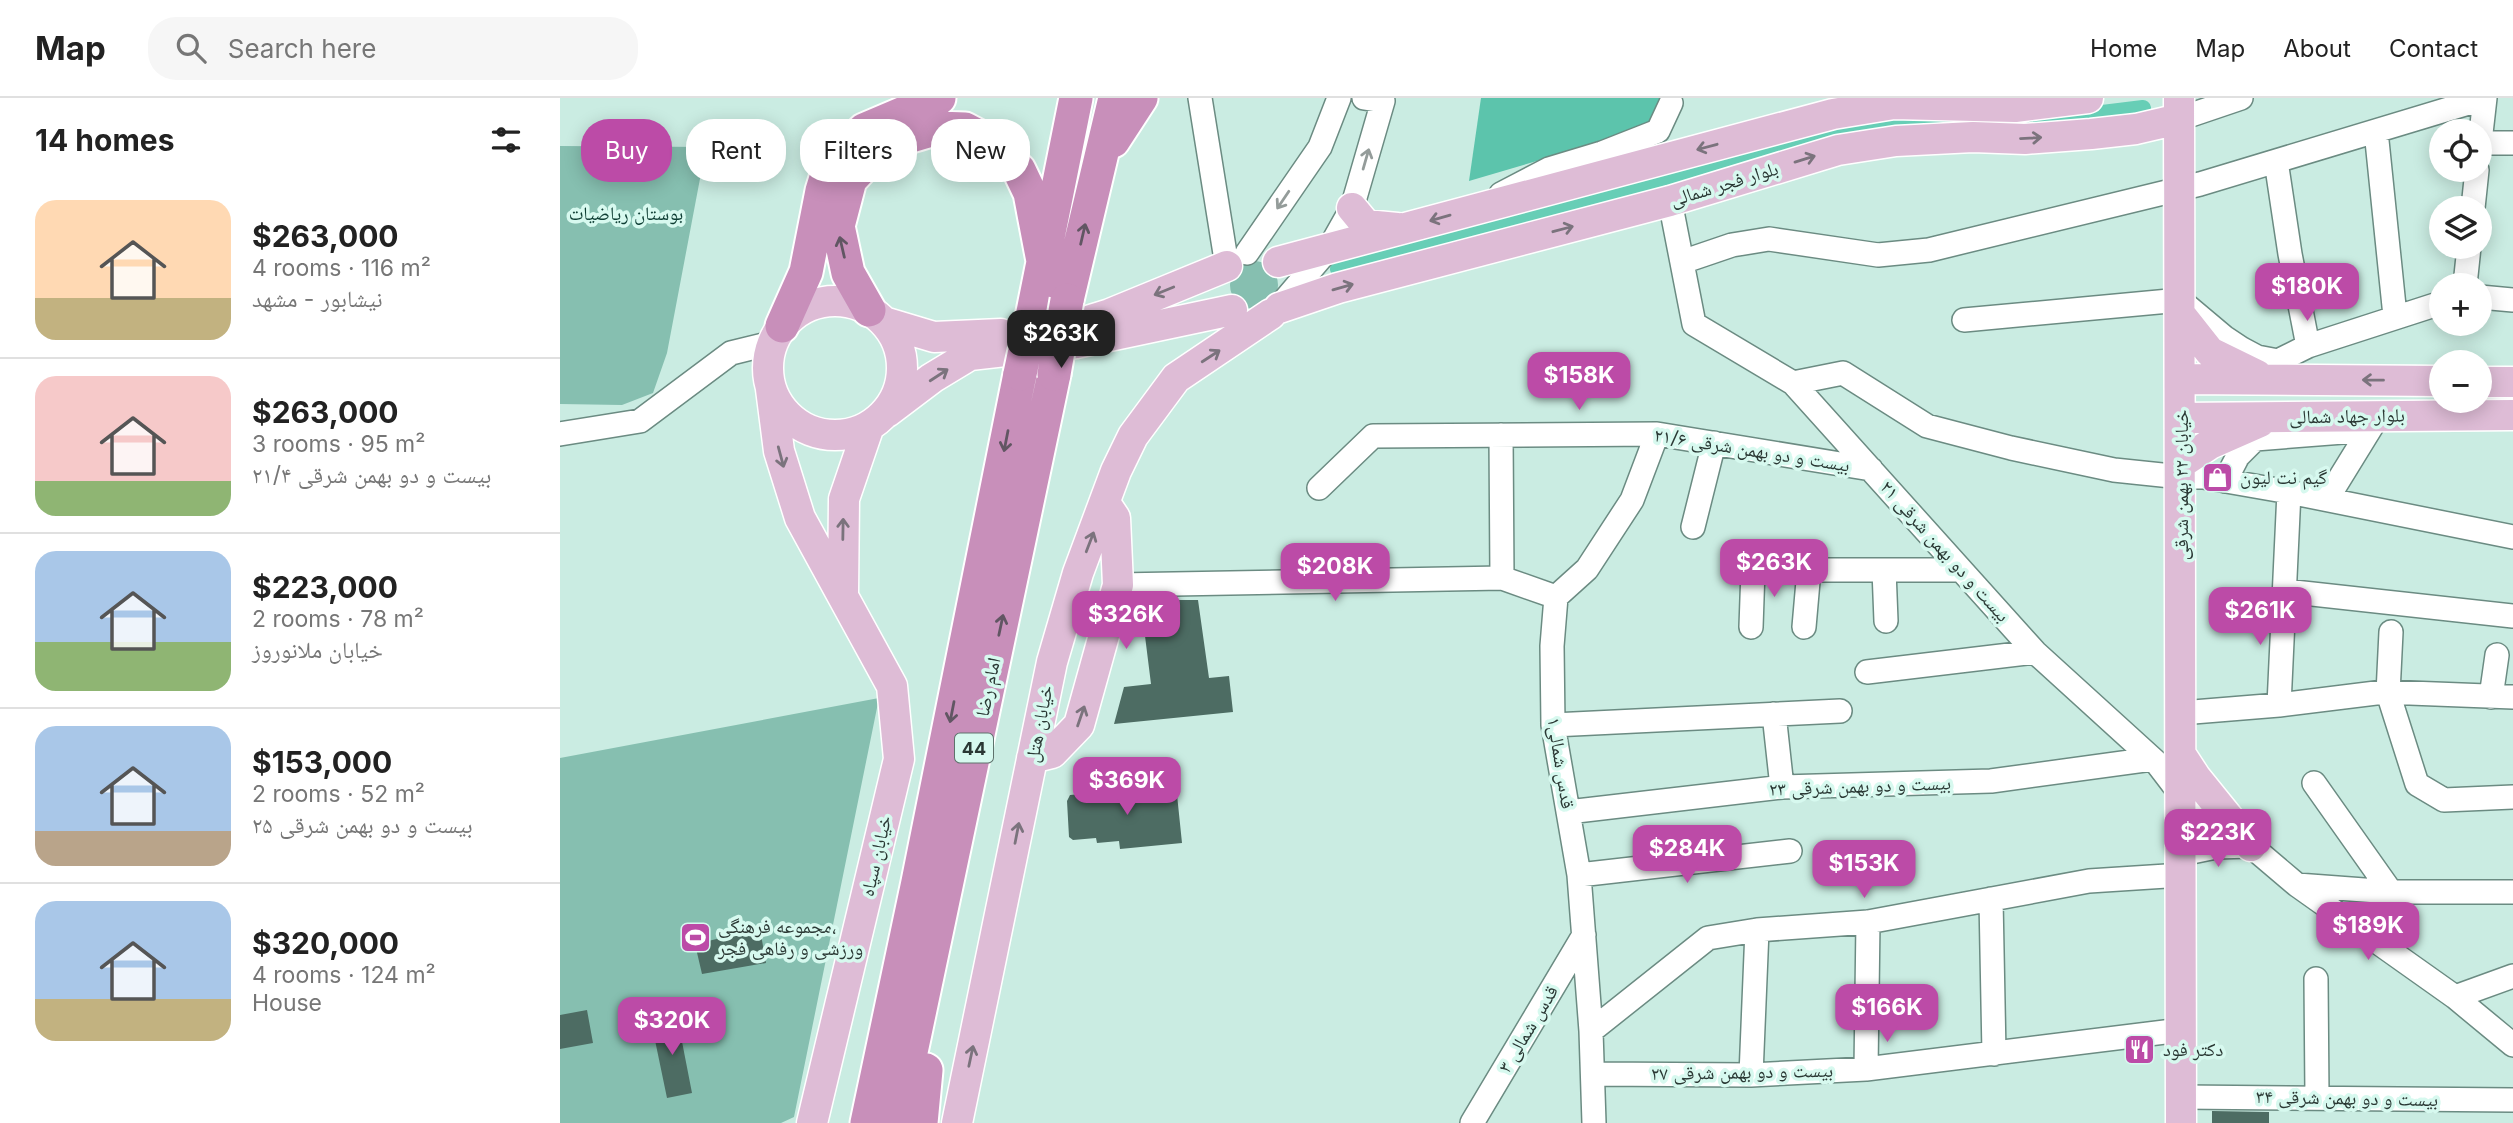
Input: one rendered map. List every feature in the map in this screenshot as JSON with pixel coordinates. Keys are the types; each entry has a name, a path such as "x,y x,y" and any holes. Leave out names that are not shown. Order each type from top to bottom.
{"highway":[{"path":"777,335 806,272 822,191 831,162 864,130 939,98"},
{"name":"44","path":"1043,261 1076,98"},
{"name":"44","path":"1100,161 1115,98"},
{"path":"1100,161 1141,98"},
{"path":"877,316 848,273 838,226 850,180 864,165 901,139 938,128 965,130 982,138 1019,170 1030,193 1043,261"},
{"name":"امام رضا","path":"867,1123 931,886 1054,374 1100,161"},
{"name":"امام رضا","path":"896,1123 931,886 1020,374 1043,261"},
{"path":"844,1123 931,886"},
{"path":"921,1123 931,886"}],"main road":[{"name":"بلوار فجر شمالی","path":"1278,262 1833,114 1894,104 2015,107 2088,98"},
{"name":"بلوار فجر شمالی","path":"1278,308 1338,288 1670,201 1849,148 1896,141 1973,137 2025,139 2136,129 2179,109"},
{"name":"خیابان ۲۲ بهمن شرقی","path":"2179,109 2180,418 2188,473 2181,713 2181,1110"},
{"path":"1352,208 1366,225 1405,228"},
{"path":"1232,310 1076,343 970,355 932,378 876,420 850,433 831,435 811,430 794,421 780,407 771,389 768,366 777,335 796,313 813,304 832,300 851,302 877,316 934,337 1073,327 1110,314 1237,259 1258,252 1278,262 1288,281 1278,308 1251,318 1232,310 1226,303 1221,284 1237,259"},
{"path":"2180,307 2210,352 2267,380 2272,417 2210,444 2188,473"},
{"name":"خیابان هتل","path":"957,1123 1052,662 1078,572 1105,503 1133,436 1176,378 1278,308"},
{"path":"842,597 844,499 876,420 897,393 902,369 898,344 877,316"},
{"name":"بلوار جهاد شمالی","path":"2180,379 2429,381"},
{"path":"2492,382 2513,382"},
{"name":"خیابان سپاه","path":"771,389 779,451 800,519 892,686 899,759 812,1123"},
{"name":"بلوار جهاد شمالی","path":"2180,418 2272,417 2374,423 2513,415"},
{"path":"1032,758 1052,752 1079,725 1118,585 1115,518 1105,503"},
{"path":"2181,755 2251,846"}],"street":[{"path":"1200,98 1237,259"},
{"path":"1237,259 1320,147 1339,98"},
{"path":"2179,109 2241,98"},
{"path":"1670,201 1682,262 1732,244 1769,239 1878,255 1929,250 2179,189 2485,98 2483,119"},
{"path":"1278,308 1330,247 1352,208 1373,100"},
{"path":"1471,209 1549,169 1602,153 1658,131 1675,100"},
{"path":"2376,131 2395,316"},
{"path":"2492,143 2513,143"},
{"path":"2276,161 2308,346"},
{"name":"بیست و دو بهمن شرقی ۲۱","path":"1682,262 1694,324 1793,383 2035,652 2152,759 2182,796 2251,846 2297,885 2455,997 2513,1045"},
{"path":"2492,299 2513,300"},
{"path":"1964,320 2180,307 2257,357 2278,361 2308,346 2429,306"},
{"path":"560,434 640,421 731,354 777,335"},
{"path":"1793,383 1843,373 1927,426 2011,448 2114,470 2188,473 2513,537"},
{"path":"2225,481 2238,456 2255,439 2374,423"},
{"path":"2327,499 2374,423"},
{"path":"1118,585 1502,578 1556,597 1587,569 1632,500 1657,434"},
{"name":"بیست و دو بهمن شرقی ۲۱/۶","path":"1319,488 1373,436 1657,434 1871,469"},
{"path":"1501,435 1502,578"},
{"path":"1693,527 1714,443"},
{"path":"2279,705 2289,492"},
{"path":"1751,627 1748,570 1960,570"},
{"path":"1804,627 1809,570"},
{"path":"1884,570 1886,621"},
{"path":"2285,591 2513,616"},
{"name":"قدس شمالی۱","path":"1556,597 1552,646 1553,725 1579,875 1594,1074 1594,1123"},
{"path":"2391,632 2388,692 2417,785 2444,800 2513,797"},
{"path":"1867,672 2035,652"},
{"path":"2181,713 2388,692 2502,697 2497,655"},
{"path":"1553,725 1840,711"},
{"path":"1774,714 1782,787"},
{"name":"بیست و دو بهمن شرقی ۲۳","path":"1568,812 1782,787 1991,782 2152,759"},
{"path":"2314,783 2391,892"},
{"path":"1591,1031 1708,938 1757,930 1868,922 2182,864 2216,847 2251,846"},
{"path":"1579,875 1790,851"},
{"path":"2297,885 2391,892 2513,892"},
{"path":"1991,899 1994,1054"},
{"path":"1866,1069 1868,922"},
{"path":"1751,1075 1757,930"},
{"name":"قدس شمالی ۳","path":"1472,1123 1584,935"},
{"path":"2455,997 2513,976"},
{"path":"2316,979 2317,1096"},
{"name":"بیست و دو بهمن شرقی ۲۷","path":"1594,1074 1751,1075 1866,1069 2181,1030"},
{"name":"بیست و دو بهمن شرقی ۳۴","path":"2181,1110 2317,1096 2392,1100 2513,1100"}],"green space":[{"path":"1481,98 1660,98 1662,110 1652,127 1469,181"},
{"name":"بوستان ریاضیات","path":"560,146 581,146 581,182 672,182 672,147 686,147 686,182 699,182 667,353 653,393 622,405 560,404"},
{"path":"1254,261 1271,268 1278,285 1271,302 1254,309 1237,302 1230,285 1237,268"},
{"name":"مجموعه فرهنگی، ورزشی و رفاهی فجر","path":"879,698 794,1117 781,1123 560,1123 560,758"}],"building":[{"path":"1172,600 1198,600 1209,678 1229,676 1233,712 1114,724 1124,687 1151,684 1145,636 1175,632"},
{"path":"1176,785 1182,843 1120,849 1119,841 1097,843 1096,838 1073,840 1069,837 1067,801 1070,795"},
{"path":"760,929 766,963 702,974 695,944"},
{"path":"587,1010 593,1043 560,1049 560,1015"},
{"path":"677,1016 692,1093 667,1098 651,1021"},
{"path":"2212,1111 2269,1112 2269,1123 2212,1123"}],"waterway":[{"path":"1338,269 1792,148 1837,132 1894,123 2021,123 2143,108"}],"place":[{"name":"گیم نت لیون","path":"2217,477"},
{"name":"مجموعه فرهنگی، ورزشی و رفاهی فجر","path":"695,937"},
{"name":"دکتر فود","path":"2140,1049"}]}
